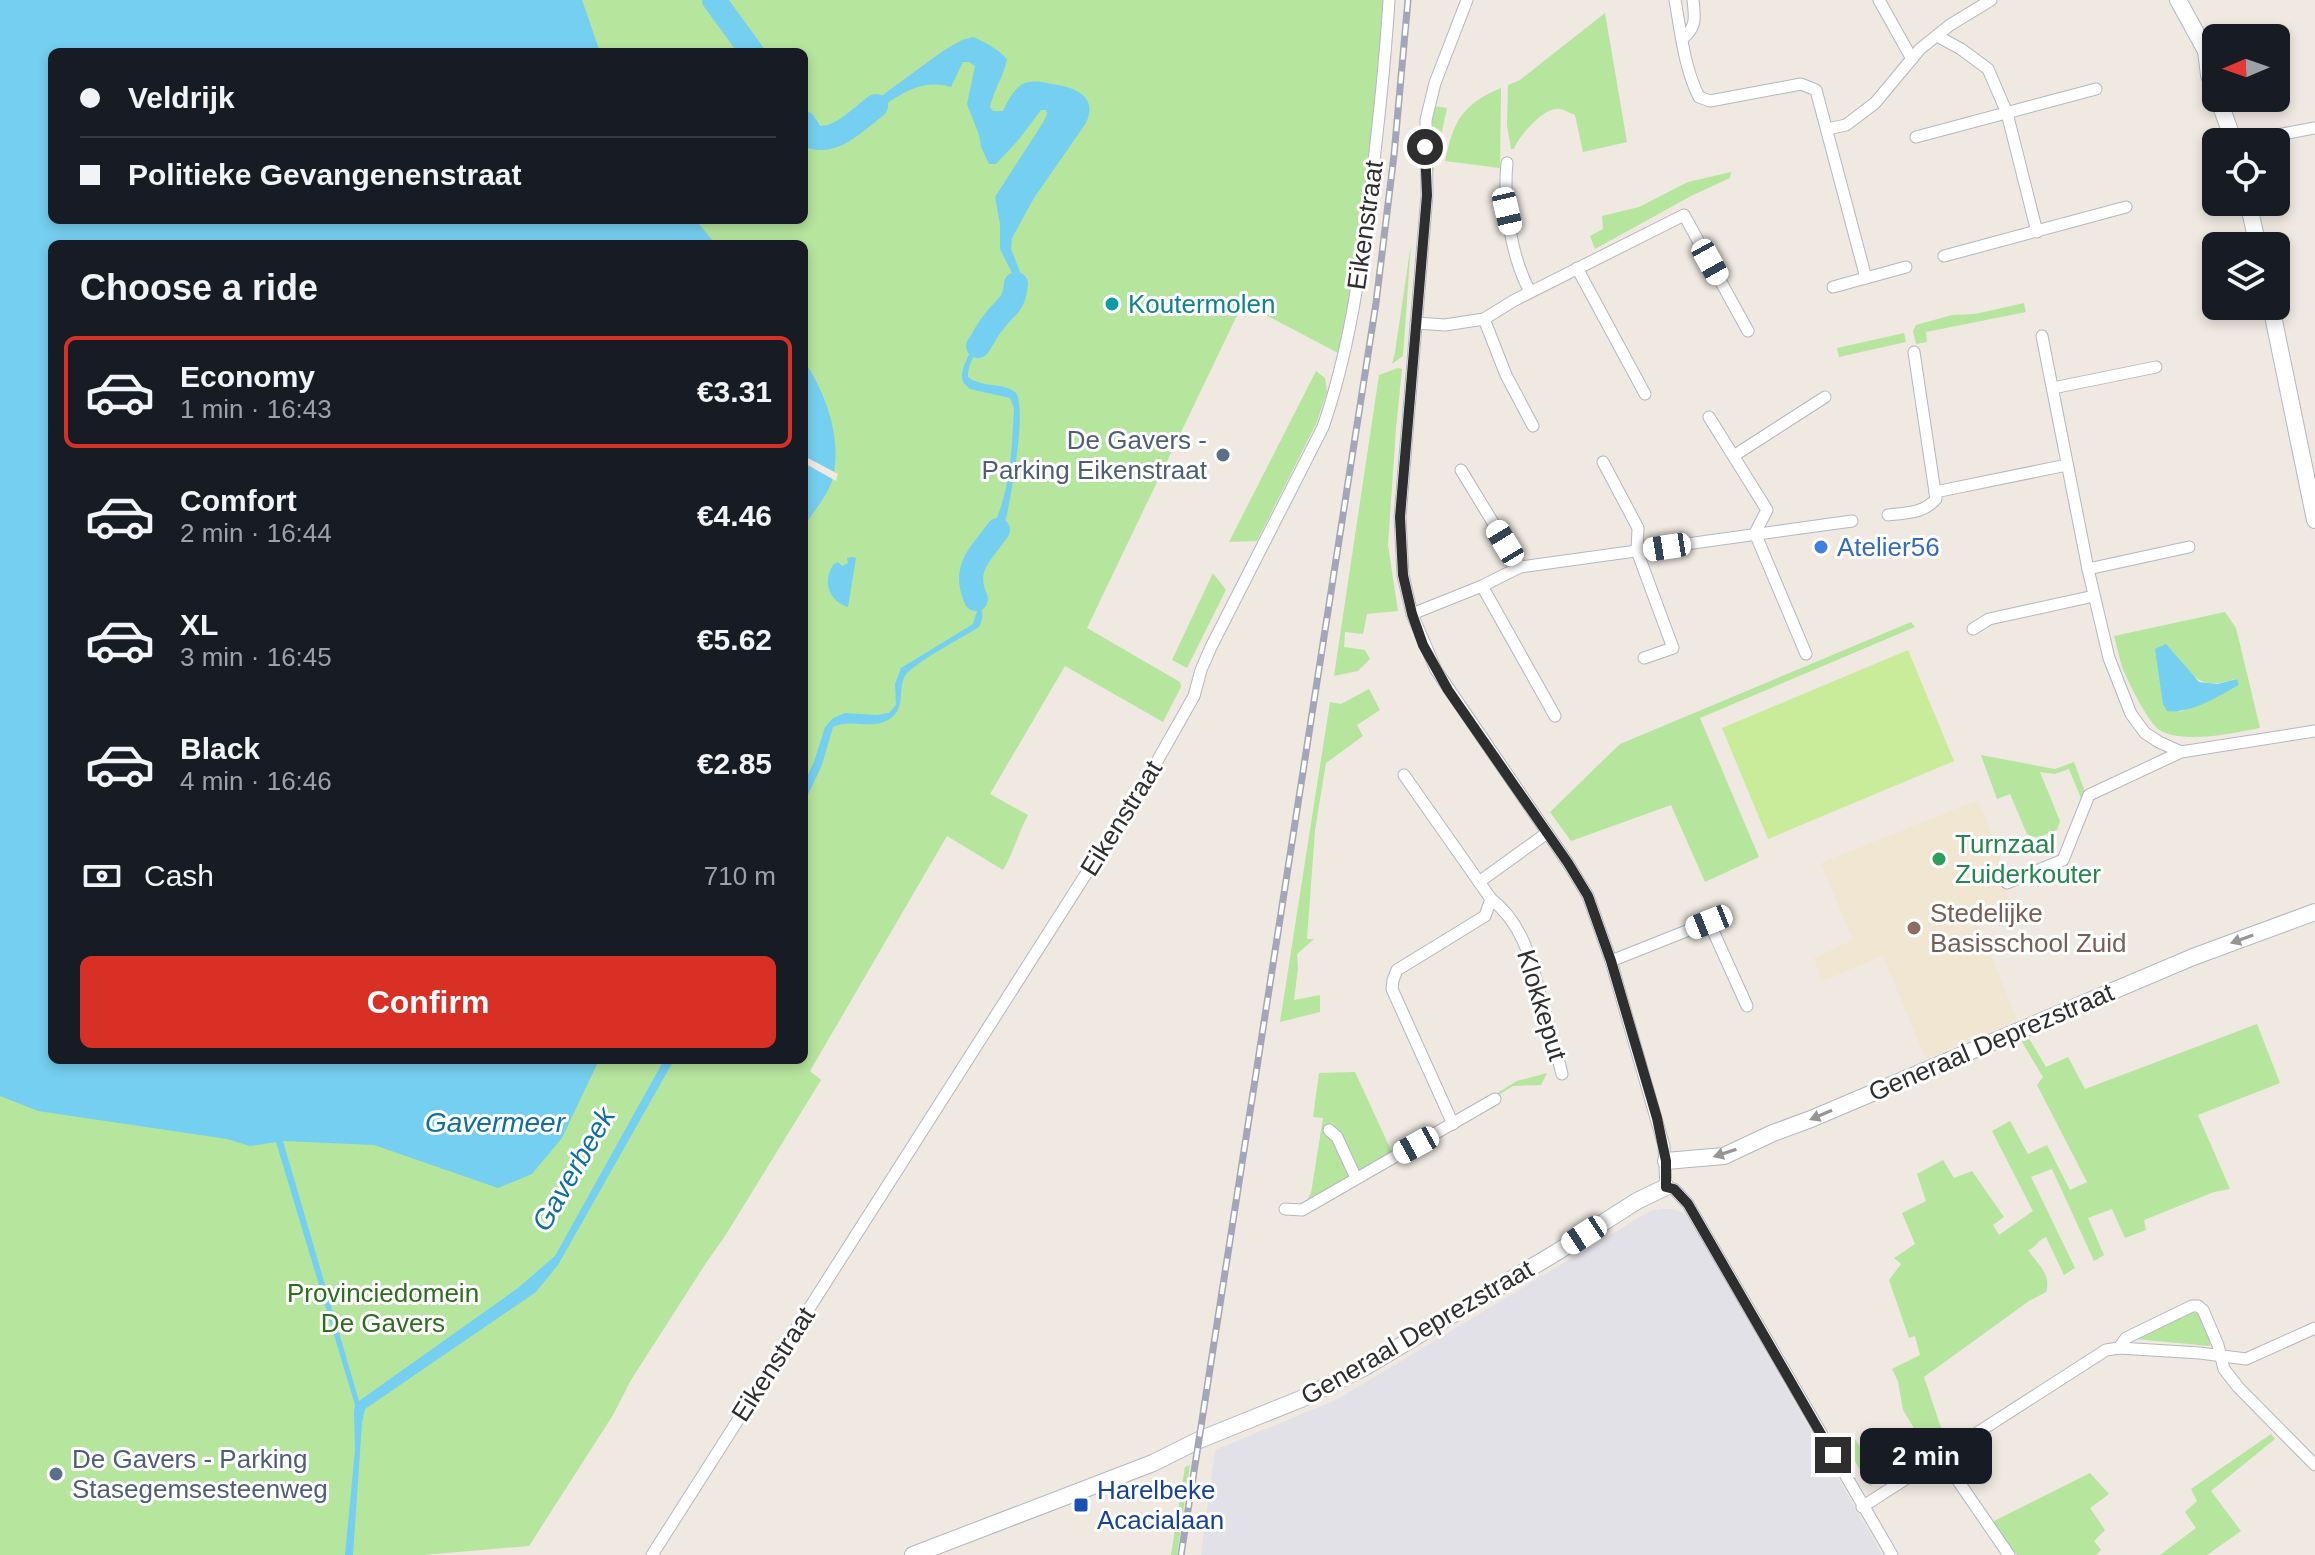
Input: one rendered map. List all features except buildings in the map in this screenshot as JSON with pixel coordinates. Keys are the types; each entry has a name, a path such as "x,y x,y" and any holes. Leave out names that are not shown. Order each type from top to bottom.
{"street":[{"name":"Eikenstraat","path":"652,1555 1151,772 1194,696 1211,647 1323,427 1333,400 1359,284 1385,73 1389,0"},
{"path":"1467,0 1435,83 1426,120 1427,195 1400,517 1403,575 1412,614 1423,645 1448,690 1588,896 1611,961 1649,1090 1666,1161 1666,1187 1674,1189 1688,1204 1892,1555"},
{"path":"1675,0 1692,83 1699,97 1710,101 1801,84 1816,90 1866,278"},
{"path":"1682,39 1694,28 1693,0"},
{"path":"1879,0 1912,59"},
{"path":"1827,129 1846,125 1875,103 1920,49 1950,25 1991,0"},
{"path":"2178,0 2202,44"},
{"path":"1937,36 1988,69 2007,113 2037,232"},
{"path":"1916,137 2096,89"},
{"path":"2290,132 2315,128"},
{"path":"1507,163 1507,211 1521,276 1530,292"},
{"path":"1944,256 2126,207"},
{"path":"1416,323 1445,325 1484,319 1530,292 1684,215 1748,331"},
{"path":"1833,287 1906,267"},
{"path":"1577,268 1645,394"},
{"path":"1484,319 1506,375 1533,426"},
{"path":"2274,320 2315,520"},
{"path":"2042,336 2088,569 2109,658 2131,714 2145,733 2181,752"},
{"path":"1888,515 1929,507 1936,499 1914,352"},
{"path":"2053,388 2156,367"},
{"path":"1735,455 1825,397"},
{"path":"1709,417 1767,510 1755,533"},
{"path":"1603,462 1638,528 1637,551 1673,648 1644,658"},
{"path":"1935,492 2067,465"},
{"path":"1461,470 1520,567"},
{"path":"1412,614 1520,567 1852,521"},
{"path":"1755,533 1806,654"},
{"path":"2088,569 2189,547"},
{"path":"1482,586 1555,716"},
{"path":"1973,629 1989,619 2094,596"},
{"path":"2007,883 2063,860 2089,795 2181,752 2315,731"},
{"name":"Klokkeput","path":"1404,775 1491,899 1504,909 1527,948 1562,1074"},
{"path":"1479,882 1547,833"},
{"path":"1453,1124 1392,989 1393,980 1397,970 1485,916 1491,899"},
{"name":"Generaal Deprezstraat","path":"1666,1161 1724,1156 2193,957 2315,912"},
{"path":"1611,961 1709,922 1747,1006"},
{"path":"1285,1209 1302,1210 1495,1099"},
{"path":"1329,1130 1337,1137 1356,1178"},
{"name":"Generaal Deprezstraat","path":"913,1555 1119,1477 1203,1438 1301,1399 1365,1367 1637,1201 1666,1187"},
{"path":"2119,1348 2126,1338 2192,1306 2198,1306 2203,1310 2213,1333 2224,1369 2315,1465"},
{"path":"1862,1507 2106,1350 2119,1348 2200,1353 2246,1359 2315,1328"},
{"path":"1941,1456 2009,1555"}],"shaded area":[{"name":"Stedelijke Basisschool Zuid","path":"1978,800 2004,865 1998,868 2010,901 1975,916 2017,1020 1926,1059 1883,956 1822,981 1814,958 1853,940 1821,863"},
{"path":"1662,1209 1687,1214 1882,1555 1201,1555 1215,1450 1336,1400 1650,1211"}],"green space":[{"name":"Provinciedomein De Gavers","path":"0,0 1383,0 1368,178 1338,353 1243,303 1087,628 1180,682 1181,687 1163,722 1065,666 990,794 1028,815 1003,870 947,836 810,1071 821,1080 529,1546 423,1555 0,1555"},
{"path":"1605,13 1627,142 1583,152 1575,115 1556,109 1538,118 1511,149 1507,125 1508,85 1520,80"},
{"path":"1501,88 1500,168 1445,161 1452,135 1462,116 1477,101"},
{"path":"1434,106 1447,108 1433,173 1432,128"},
{"path":"1731,172 1730,178 1595,249 1590,236 1603,229 1602,216 1639,207 1688,182"},
{"path":"1411,244 1403,356 1392,364 1395,352"},
{"path":"2024,303 2026,312 1926,332 1927,342 1916,344 1913,331 1916,325 1952,315 1975,314"},
{"path":"1904,333 1906,342 1839,357 1837,348"},
{"path":"1402,369 1388,545 1398,611 1367,614 1363,634 1345,632 1344,647 1365,650 1370,659 1358,671 1334,676 1379,375"},
{"path":"1316,371 1325,378 1327,392 1316,424 1257,541 1229,542"},
{"path":"1213,573 1226,590 1187,668 1172,660"},
{"path":"2225,612 2236,628 2260,728 2197,737 2161,731 2150,720 2134,692 2122,667 2114,636","holes":["2189,672 2201,681 2211,683 2236,679 2239,685 2179,712"]},
{"path":"1911,622 1915,627 1700,718 1759,857 1705,882 1671,805 1571,841 1550,812 1620,744"},
{"path":"1908,650 1954,761 1768,839 1722,728"},
{"path":"1369,689 1380,710 1357,725 1363,736 1326,763 1315,830 1307,939 1314,939 1297,954 1294,1000 1320,995 1320,1012 1280,1022 1330,702 1341,704"},
{"path":"1981,755 2055,769 2074,762 2085,792 2081,798 2069,769 2055,774 2040,772 2060,821 2057,830 2037,838 2027,834 2010,794 1997,799"},
{"path":"2257,1024 2280,1083 2198,1115 2230,1189 2214,1192 2144,1220 2146,1230 2125,1238 2112,1209 2088,1218 2104,1255 2094,1261 2052,1169 2031,1177 2075,1268 2064,1275 2046,1237 2028,1250 2045,1274 2046,1292 1924,1377 1946,1437 1870,1486 1842,1440 1851,1433 1868,1459 1915,1430 1903,1410 1898,1381 1892,1369 1920,1355 1915,1336 1909,1338 1889,1280 1901,1264 1894,1258 1915,1244 1902,1213 1926,1201 1917,1174 1943,1160 1954,1178 1972,1171 2004,1217 1993,1225 1999,1235 2033,1211 1992,1131 2010,1121 2028,1154 2047,1145 2070,1190 2087,1182 2037,1085 2043,1077 2019,1037 2027,1035 2046,1067 2068,1057 2085,1089"},
{"path":"1355,1072 1396,1161 1309,1212 1307,1200 1311,1193 1323,1118 1313,1117 1319,1073"},
{"path":"1547,1073 1541,1085 1513,1086 1494,1095 1517,1081"},
{"path":"2198,1313 2210,1338 2210,1346 2135,1339"},
{"path":"2271,1434 2275,1439 2211,1491 2241,1531 2207,1555 2160,1555 2196,1528 2185,1512 2197,1501 2191,1489"},
{"path":"1190,1465 1177,1555 1171,1555 1185,1467"},
{"path":"2090,1473 2109,1494 2090,1508 2105,1530 2094,1541 2101,1550 2096,1555 2017,1555 1992,1522"}],"water":[{"name":"Gavermeer","path":"0,0 582,0 599,48 48,48 48,224 699,224 712,240 48,240 48,1064 597,1064 562,1138 532,1174 498,1188 374,1145 283,1141 359,1401 518,1288 555,1256 662,1064 672,1064 558,1265 536,1292 365,1409 353,1555 345,1555 355,1450 355,1405 276,1142 250,1146 227,1139 38,1111 0,1096"},
{"path":"973,37 1007,59 991,101 993,111 1003,111 1018,88 1032,82 1075,90 1082,94 1089,106 1086,123 1034,198 1012,238 1011,249 1021,284 1011,318 1003,309 1012,273 1000,249 995,197 1044,121 1046,110 1041,110 996,164 989,164 967,104 975,66 963,62 951,87 937,84 911,90 854,130 847,121 943,51"},
{"path":"993,318 997,323 974,356 968,377 1015,392 1020,413 1007,514 1003,528 983,558 976,555 996,520 1007,485 1014,408 1010,398 970,389 964,383 962,372"},
{"path":"808,368 825,401 834,432 833,477 825,496 808,520"},
{"path":"847,558 856,558 848,607 832,595 828,577 834,564 838,562 842,566 848,563"},
{"path":"968,565 976,571 975,586 982,613 979,627 927,658 905,676 900,705 894,716 882,723 833,727 822,765 808,795 808,775 825,727 833,718 845,713 889,713 896,705 895,684 901,668 973,624 977,611 966,583"},
{"path":"2166,644 2199,682 2217,684 2237,679 2239,685 2195,707 2167,711 2163,704 2155,649"}],"pier":[{"path":"808,458 838,474 836,481 808,465"}],"waterway":[{"name":"Gaverbeek","path":"714,0 749,48"},
{"name":"Gaverbeek","path":"808,129 813,137 830,137 876,106"},
{"name":"Gaverbeek","path":"978,346 1011,302 1016,284"},
{"name":"Gaverbeek","path":"976,599 972,588 972,570 998,530"}],"railway":[{"path":"1181,1555 1376,303 1408,0"}],"place":[{"name":"Koutermolen","path":"1112,304"},
{"name":"De Gavers - Parking Eikenstraat","path":"1223,455"},
{"name":"Atelier56","path":"1821,547"},
{"name":"Turnzaal Zuiderkouter","path":"1939,859"},
{"name":"Stedelijke Basisschool Zuid","path":"1914,928"},
{"name":"De Gavers - Parking Stasegemsesteenweg","path":"56,1474"},
{"name":"Harelbeke Acacialaan","path":"1081,1505"}],"route":[{"path":"1425,147 1427,195 1400,517 1403,575 1412,614 1423,645 1448,690 1588,896 1611,961 1657,1118 1666,1161 1666,1187 1674,1189 1688,1204 1833,1455"}]}
